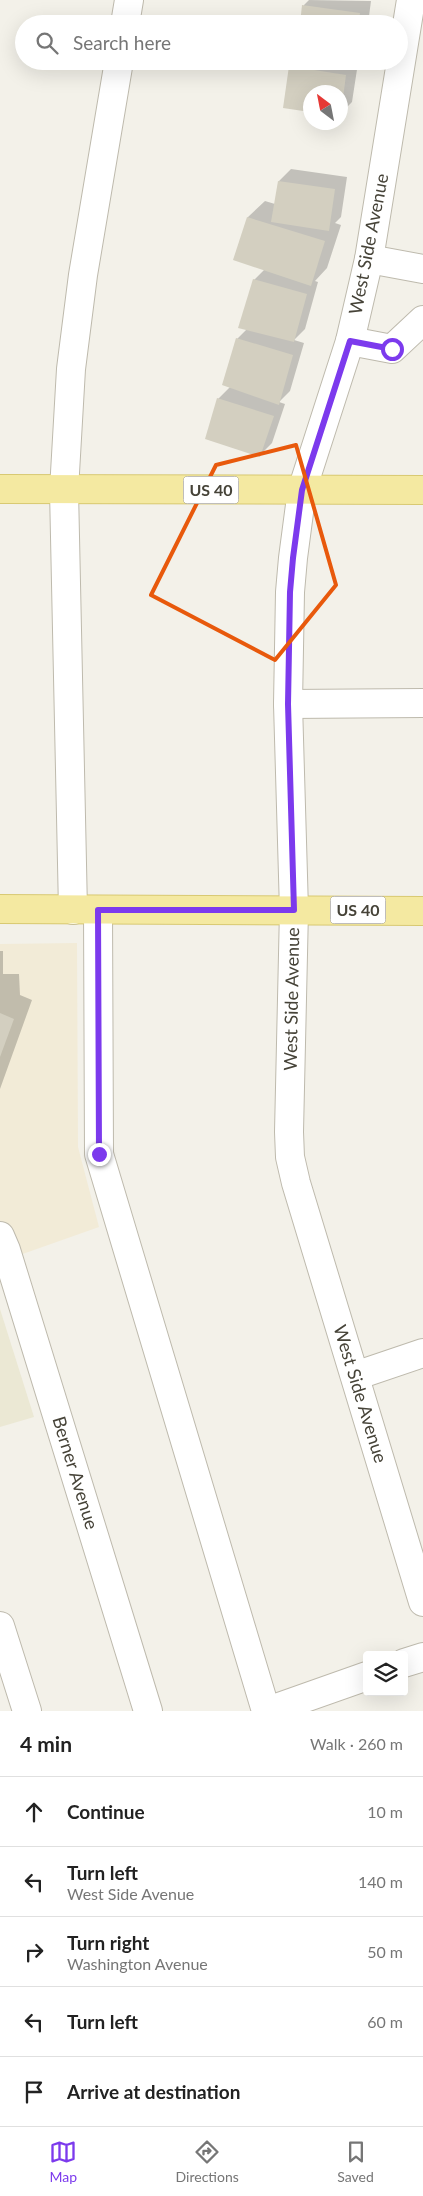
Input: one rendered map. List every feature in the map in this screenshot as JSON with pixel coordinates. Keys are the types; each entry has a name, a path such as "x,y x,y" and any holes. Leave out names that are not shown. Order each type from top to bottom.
{"main road":[{"name":"US 40","path":"0,489 423,490"},
{"name":"US 40","path":"0,909 423,910"}],"street":[{"path":"126,15 129,0"},
{"name":"West Side Avenue","path":"408,18 411,0"},
{"path":"118,70 84,275 71,369 64,490 99,1154 267,1711 363,1677"},
{"name":"West Side Avenue","path":"400,70 369,259 350,341 302,490 290,592 288,704 294,910 290,1157 423,1602"},
{"path":"369,259 423,269"},
{"path":"350,341 392,349 423,320"},
{"path":"288,704 423,703"},
{"name":"Berner Avenue","path":"2,1246 148,1711"},
{"path":"355,1376 423,1353"},
{"path":"0,1626 27,1711"},
{"path":"408,1662 423,1657"}],"highlighted area":[{"path":"296,445 336,585 275,660 151,595 216,465"}],"shaded area":[{"path":"77,943 78,1147 99,1227 0,1262 0,944"},
{"path":"0,1309 34,1417 0,1427"}],"building":[{"path":"302,5 360,13 360,15 301,15"},
{"path":"288,70 314,70 346,75 345,85 303,85 303,111 283,108"},
{"path":"278,181 335,189 329,231 271,222"},
{"path":"247,217 325,241 311,286 233,260"},
{"path":"253,279 307,294 294,342 238,328"},
{"path":"236,338 293,355 279,405 222,385"},
{"path":"217,398 274,416 260,457 205,439"},
{"path":"0,1013 14,1019 0,1057"}],"route":[{"path":"99,1154 98,910 294,910 288,704 290,592 302,490 312,454 350,341 392,349"}]}
